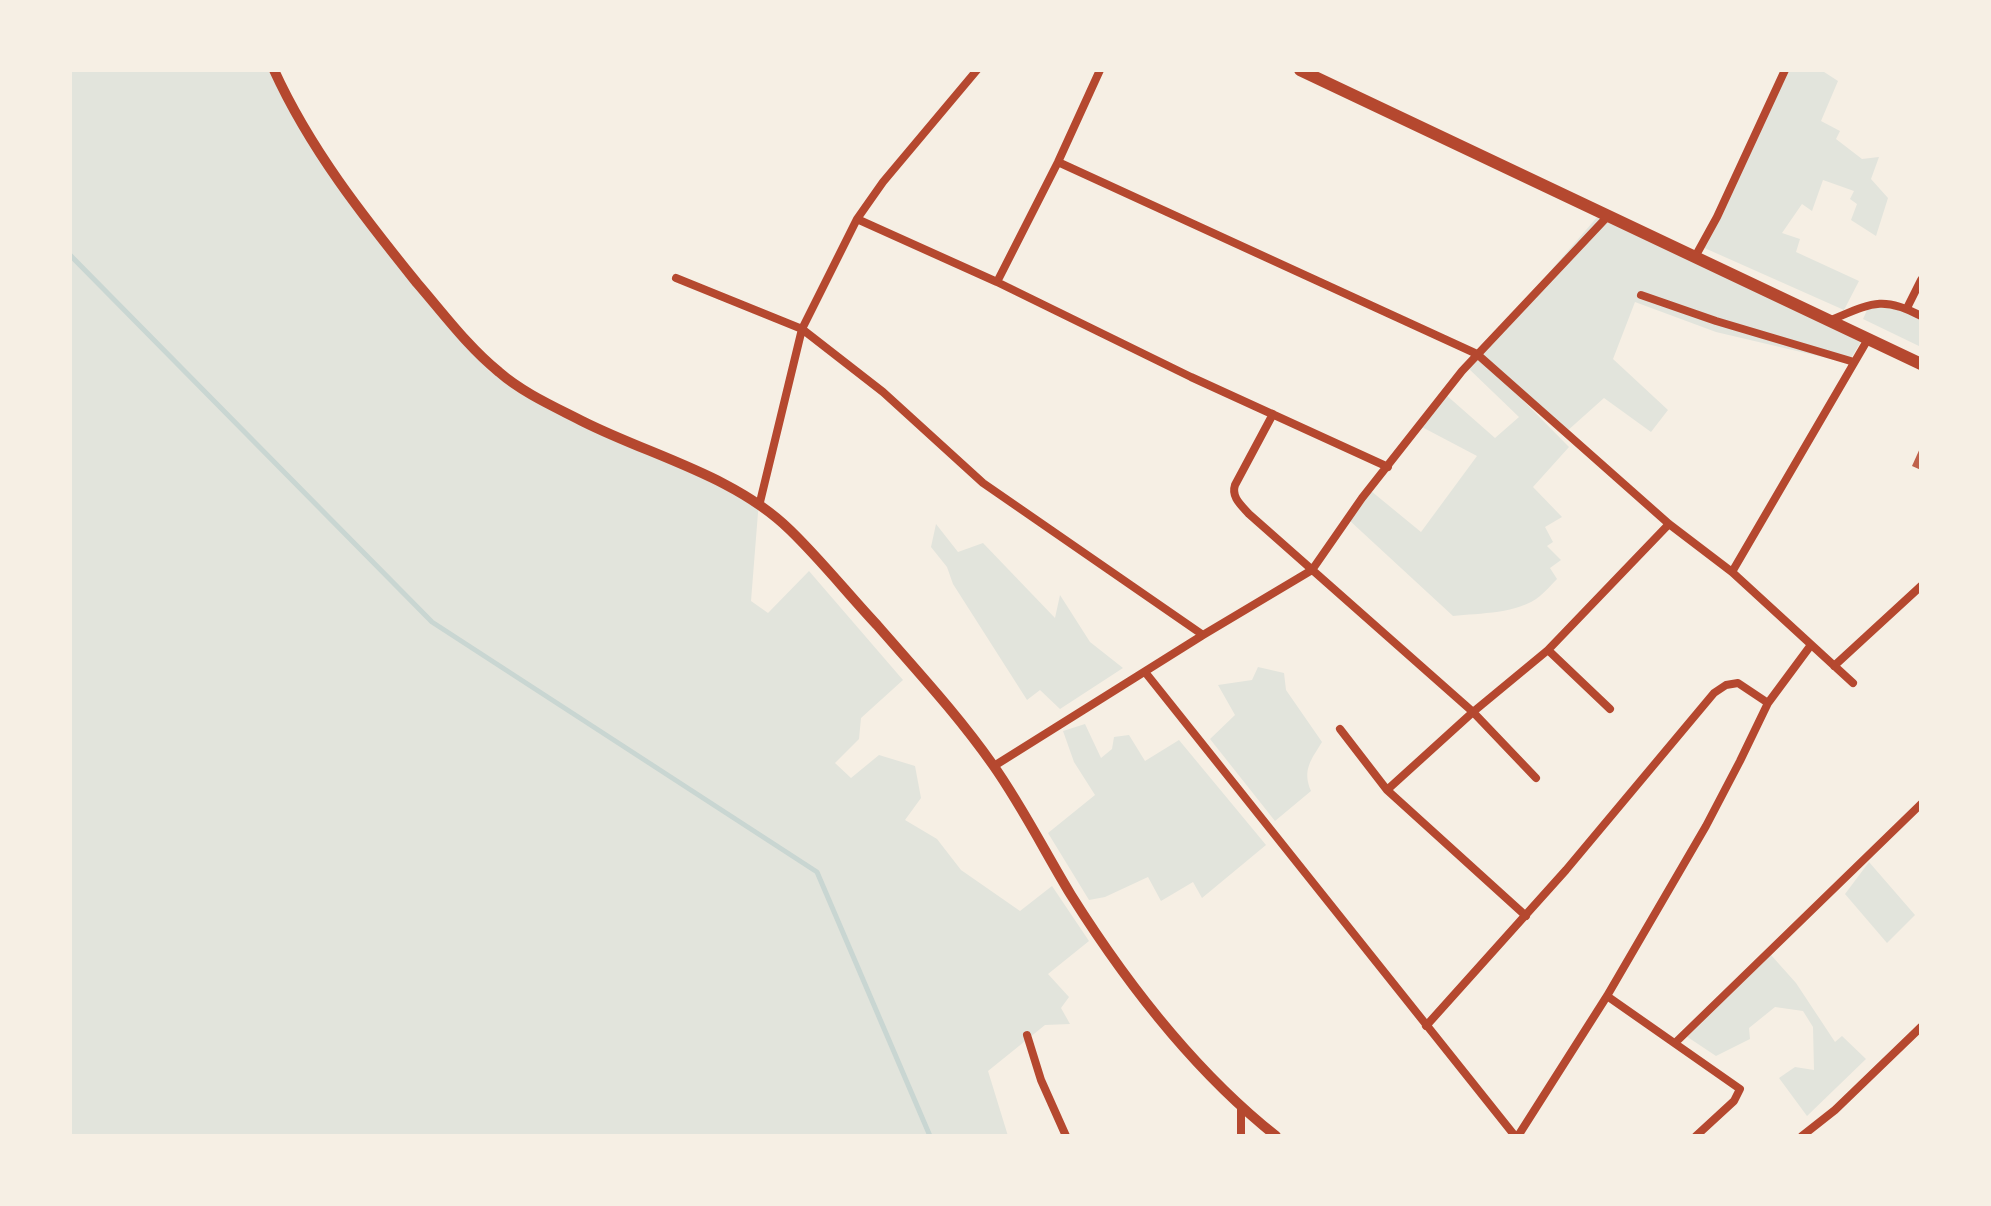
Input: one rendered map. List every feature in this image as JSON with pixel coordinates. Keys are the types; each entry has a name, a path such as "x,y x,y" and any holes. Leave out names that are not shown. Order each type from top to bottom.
{"main road":[{"path":"1300,70 1921,364"}],"street":[{"path":"274,70 310,138 360,212 500,374 586,423 760,502 792,531 946,704 994,766 1074,898 1136,990 1182,1048 1241,1109 1276,1136"},
{"path":"760,502 802,329 856,219 977,70"},
{"path":"997,282 1100,70"},
{"path":"1694,257 1717,217 1784,70"},
{"path":"1058,162 1477,354 1669,524 1732,572 1854,683"},
{"path":"994,766 1312,570 1362,498 1477,354 1608,217"},
{"path":"856,219 1388,466"},
{"path":"676,278 802,329 883,392 983,482 1203,635"},
{"path":"1907,308 1921,280"},
{"path":"1641,295 1716,322 1854,362"},
{"path":"1828,321 1879,302 1892,303 1921,316"},
{"path":"1732,572 1868,339"},
{"path":"1272,414 1235,485 1234,495 1249,514 1473,712 1536,778"},
{"path":"1386,790 1548,650 1669,524"},
{"path":"1834,666 1921,586"},
{"path":"1145,672 1516,1136 1606,996 1706,826 1768,703 1811,645"},
{"path":"1548,650 1610,709"},
{"path":"1426,1026 1526,916 1714,693 1726,684 1738,683 1768,703"},
{"path":"1340,729 1386,790 1526,916"},
{"path":"1675,1043 1921,804"},
{"path":"1606,996 1738,1086 1738,1096 1696,1136"},
{"path":"1802,1136 1921,1027"},
{"path":"1027,1036 1046,1094 1066,1136"},
{"path":"1241,1109 1241,1136"}],"shaded area":[{"path":"70,70 268,70 368,227 489,371 592,430 759,500 751,601 768,613 809,571 903,680 861,718 859,739 835,763 851,778 879,755 915,766 921,798 905,820 937,839 961,870 1020,911 1052,886 1089,941 1048,974 1069,997 1061,1008 1070,1024 1045,1025 988,1071 1008,1136 70,1136"},
{"path":"1784,70 1821,70 1838,81 1821,121 1840,131 1836,139 1862,159 1879,157 1871,179 1888,198 1876,236 1851,220 1857,204 1850,199 1854,191 1823,180 1812,211 1802,204 1782,233 1800,239 1796,252 1859,281 1844,310 1700,246"},
{"path":"1599,215 1862,340 1848,363 1716,332 1635,302 1613,359 1668,410 1651,432 1604,398 1566,432 1488,365 1569,447 1533,487 1562,517 1545,527 1553,542 1547,546 1561,560 1550,568 1557,579 1531,602 1498,612 1453,616 1349,520 1371,491 1421,532 1477,456 1420,426 1445,394 1495,438 1519,417 1467,367"},
{"path":"1869,306 1908,310 1921,317 1921,347 1863,319"},
{"path":"936,524 958,552 983,543 1055,618 1060,595 1090,642 1123,668 1060,709 1040,690 1027,700 931,547"},
{"path":"1258,667 1284,673 1286,690 1322,742 1308,771 1311,791 1275,821 1210,739 1235,715 1218,685 1252,680"},
{"path":"1085,724 1101,758 1112,749 1114,737 1129,735 1145,761 1179,740 1266,845 1202,898 1193,882 1161,901 1148,877 1105,897 1089,900 1048,833 1095,795 1074,762 1063,731"},
{"path":"1869,862 1915,915 1887,943 1845,894"},
{"path":"1771,955 1796,983 1835,1042 1842,1036 1866,1059 1807,1116 1779,1078 1795,1067 1814,1070 1813,1027 1803,1011 1775,1007 1749,1028 1750,1039 1716,1056 1686,1036"}],"building":[{"path":"1921,446 1921,470 1912,466"}],"waterway":[{"path":"70,255 432,622 817,872 930,1136"}]}
